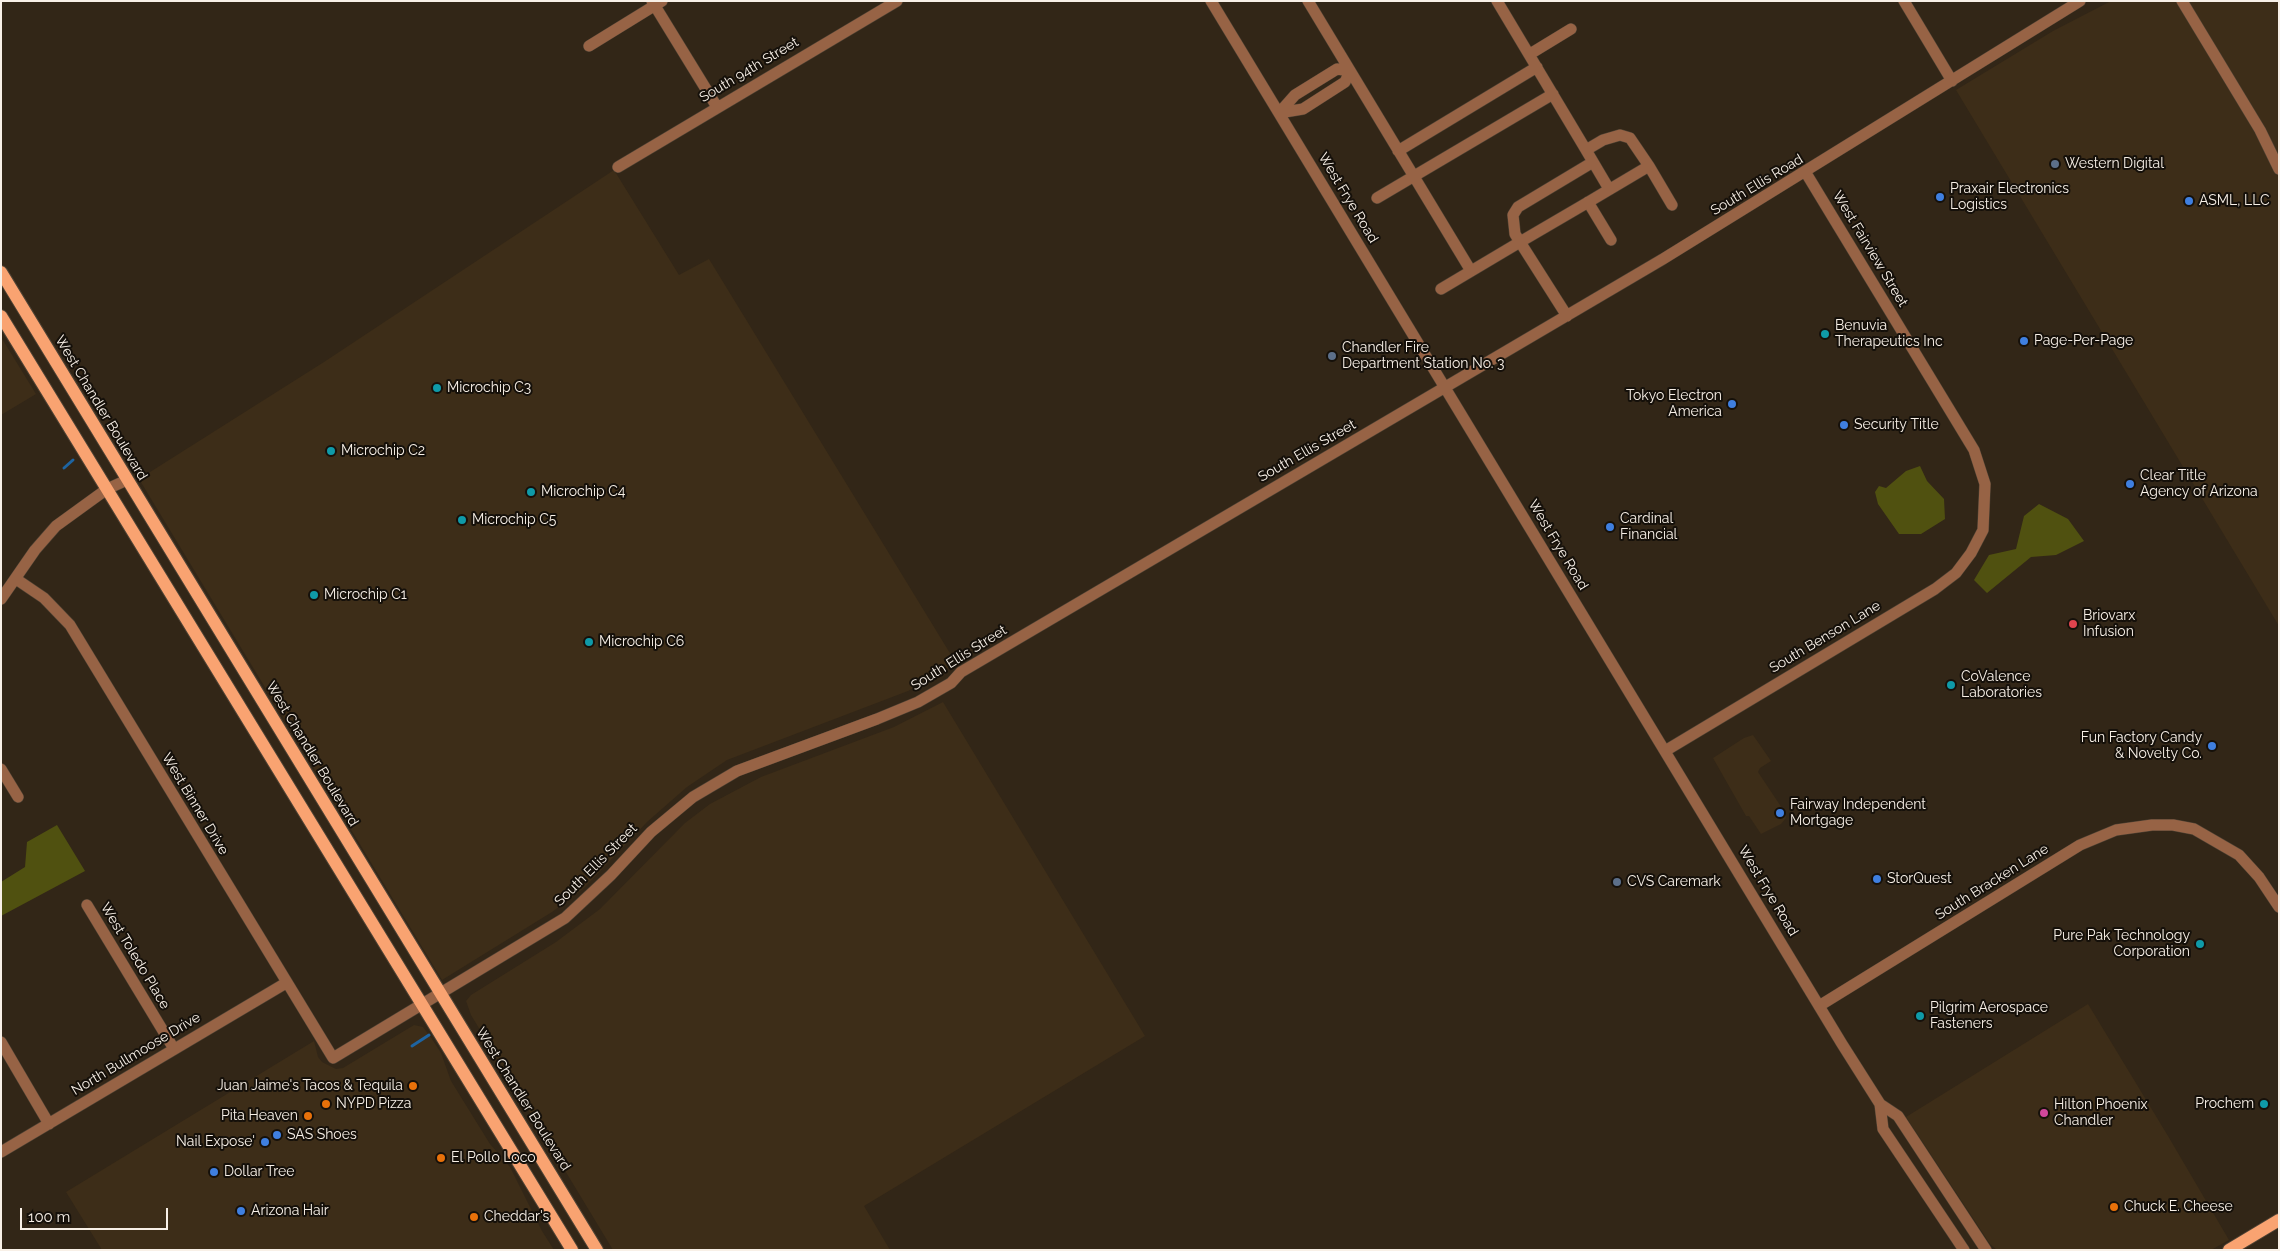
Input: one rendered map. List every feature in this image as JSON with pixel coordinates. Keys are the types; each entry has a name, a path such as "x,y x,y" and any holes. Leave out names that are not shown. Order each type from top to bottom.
{"main road":[{"name":"West Chandler Boulevard","path":"1,272 597,1250"},
{"path":"1,316 572,1250"},
{"path":"2229,1250 2279,1220"}],"street":[{"name":"South 94th Street","path":"618,167 897,1"},
{"name":"West Frye Road","path":"1211,1 1880,1104 1884,1128 1964,1250"},
{"path":"1308,1 1471,271"},
{"path":"1497,1 1609,189"},
{"path":"1904,1 1952,81"},
{"name":"South Ellis Road","path":"1446,387 1806,173 2080,1"},
{"path":"2182,1 2260,130 2279,169"},
{"path":"589,46 656,3 718,107"},
{"path":"1530,54 1571,29"},
{"path":"1398,150 1537,67"},
{"path":"1279,113 1303,109 1345,82 1350,71"},
{"path":"1377,198 1553,94"},
{"path":"1586,150 1603,140 1620,135 1630,138 1672,205"},
{"path":"1567,316 1520,242 1512,225 1513,215 1518,207 1593,162"},
{"path":"1441,289 1649,166"},
{"name":"West Fairview Street","path":"1806,173 1974,450 1985,484 1982,530"},
{"path":"1588,202 1611,240"},
{"name":"South Ellis Street","path":"333,1058 565,918 611,875 651,832 693,797 737,771 918,702 951,683 961,672 1446,387"},
{"path":"1,599 48,534 77,509 107,489 127,480"},
{"name":"South Benson Lane","path":"1665,751 1935,589 1956,573 1972,553 1982,530"},
{"name":"West Binner Drive","path":"16,579 44,598 70,625 333,1058"},
{"path":"1,769 18,797"},
{"name":"South Bracken Lane","path":"1820,1006 2080,844 2116,830 2152,825 2173,825 2194,829 2239,855 2259,877 2279,907"},
{"name":"West Toledo Place","path":"87,905 174,1049"},
{"name":"North Bullmoose Drive","path":"1,1152 286,983"},
{"path":"1,1042 49,1124"},
{"name":"West Frye Road","path":"1880,1104 1898,1116 1984,1249"}],"shaded area":[{"path":"2111,1 2279,1 2279,626 1956,90 2053,31"},
{"path":"614,170 679,275 709,259 956,663 908,691 727,760 687,787 647,822 584,888 552,912 442,980 139,479 324,362"},
{"path":"1,337 36,394 1,415"},
{"path":"1920,466 1927,481 1944,499 1945,519 1921,534 1899,534 1878,504 1875,492 1879,486 1886,488 1906,471"},
{"path":"2039,504 2068,519 2084,541 2056,555 2031,557 1987,593 1974,580 1989,555 2016,549 2024,516"},
{"path":"943,702 1145,1036 864,1206 890,1250 613,1250 471,1015 466,1001 471,995 556,942 600,909 685,823 710,804 761,777 894,727"},
{"path":"1753,735 1771,761 1760,768 1758,772 1784,811 1786,818 1781,824 1761,834 1749,816 1746,816 1713,758 1744,738"},
{"path":"57,825 85,871 1,916 1,882 25,867 27,842"},
{"path":"2088,1004 2229,1240 2211,1250 1997,1250 1990,1244 1906,1117"},
{"path":"414,1025 423,1027 441,1053 451,1081 490,1144 510,1167 542,1231 554,1250 102,1250 66,1192 314,1041 318,1057 322,1062 336,1069 343,1068"}],"waterway":[{"path":"64,468 73,460"},
{"path":"412,1046 429,1035"}],"place":[{"name":"Western Digital","path":"2055,164"},
{"name":"Praxair Electronics Logistics","path":"1940,197"},
{"name":"ASML, LLC","path":"2189,201"},
{"name":"Benuvia Therapeutics Inc","path":"1825,334"},
{"name":"Page-Per-Page","path":"2024,341"},
{"name":"Chandler Fire Department Station No. 3","path":"1332,356"},
{"name":"Microchip C3","path":"437,388"},
{"name":"Tokyo Electron America","path":"1732,404"},
{"name":"Security Title","path":"1844,425"},
{"name":"Microchip C2","path":"331,451"},
{"name":"Clear Title Agency of Arizona","path":"2130,484"},
{"name":"Microchip C4","path":"531,492"},
{"name":"Microchip C5","path":"462,520"},
{"name":"Cardinal Financial","path":"1610,527"},
{"name":"Microchip C1","path":"314,595"},
{"name":"Briovarx Infusion","path":"2073,624"},
{"name":"Microchip C6","path":"589,642"},
{"name":"CoValence Laboratories","path":"1951,685"},
{"name":"Fun Factory Candy & Novelty Co.","path":"2212,746"},
{"name":"Fairway Independent Mortgage","path":"1780,813"},
{"name":"StorQuest","path":"1877,879"},
{"name":"CVS Caremark","path":"1617,882"},
{"name":"Pure Pak Technology Corporation","path":"2200,944"},
{"name":"Pilgrim Aerospace Fasteners","path":"1920,1016"},
{"name":"Juan Jaime's Tacos & Tequila","path":"413,1086"},
{"name":"NYPD Pizza","path":"326,1104"},
{"name":"Prochem","path":"2264,1104"},
{"name":"Hilton Phoenix Chandler","path":"2044,1113"},
{"name":"Pita Heaven","path":"308,1116"},
{"name":"SAS Shoes","path":"277,1135"},
{"name":"Nail Expose'","path":"265,1142"},
{"name":"El Pollo Loco","path":"441,1158"},
{"name":"Dollar Tree","path":"214,1172"},
{"name":"Chuck E. Cheese","path":"2114,1207"},
{"name":"Arizona Hair","path":"241,1211"},
{"name":"Cheddar's","path":"474,1217"}]}
